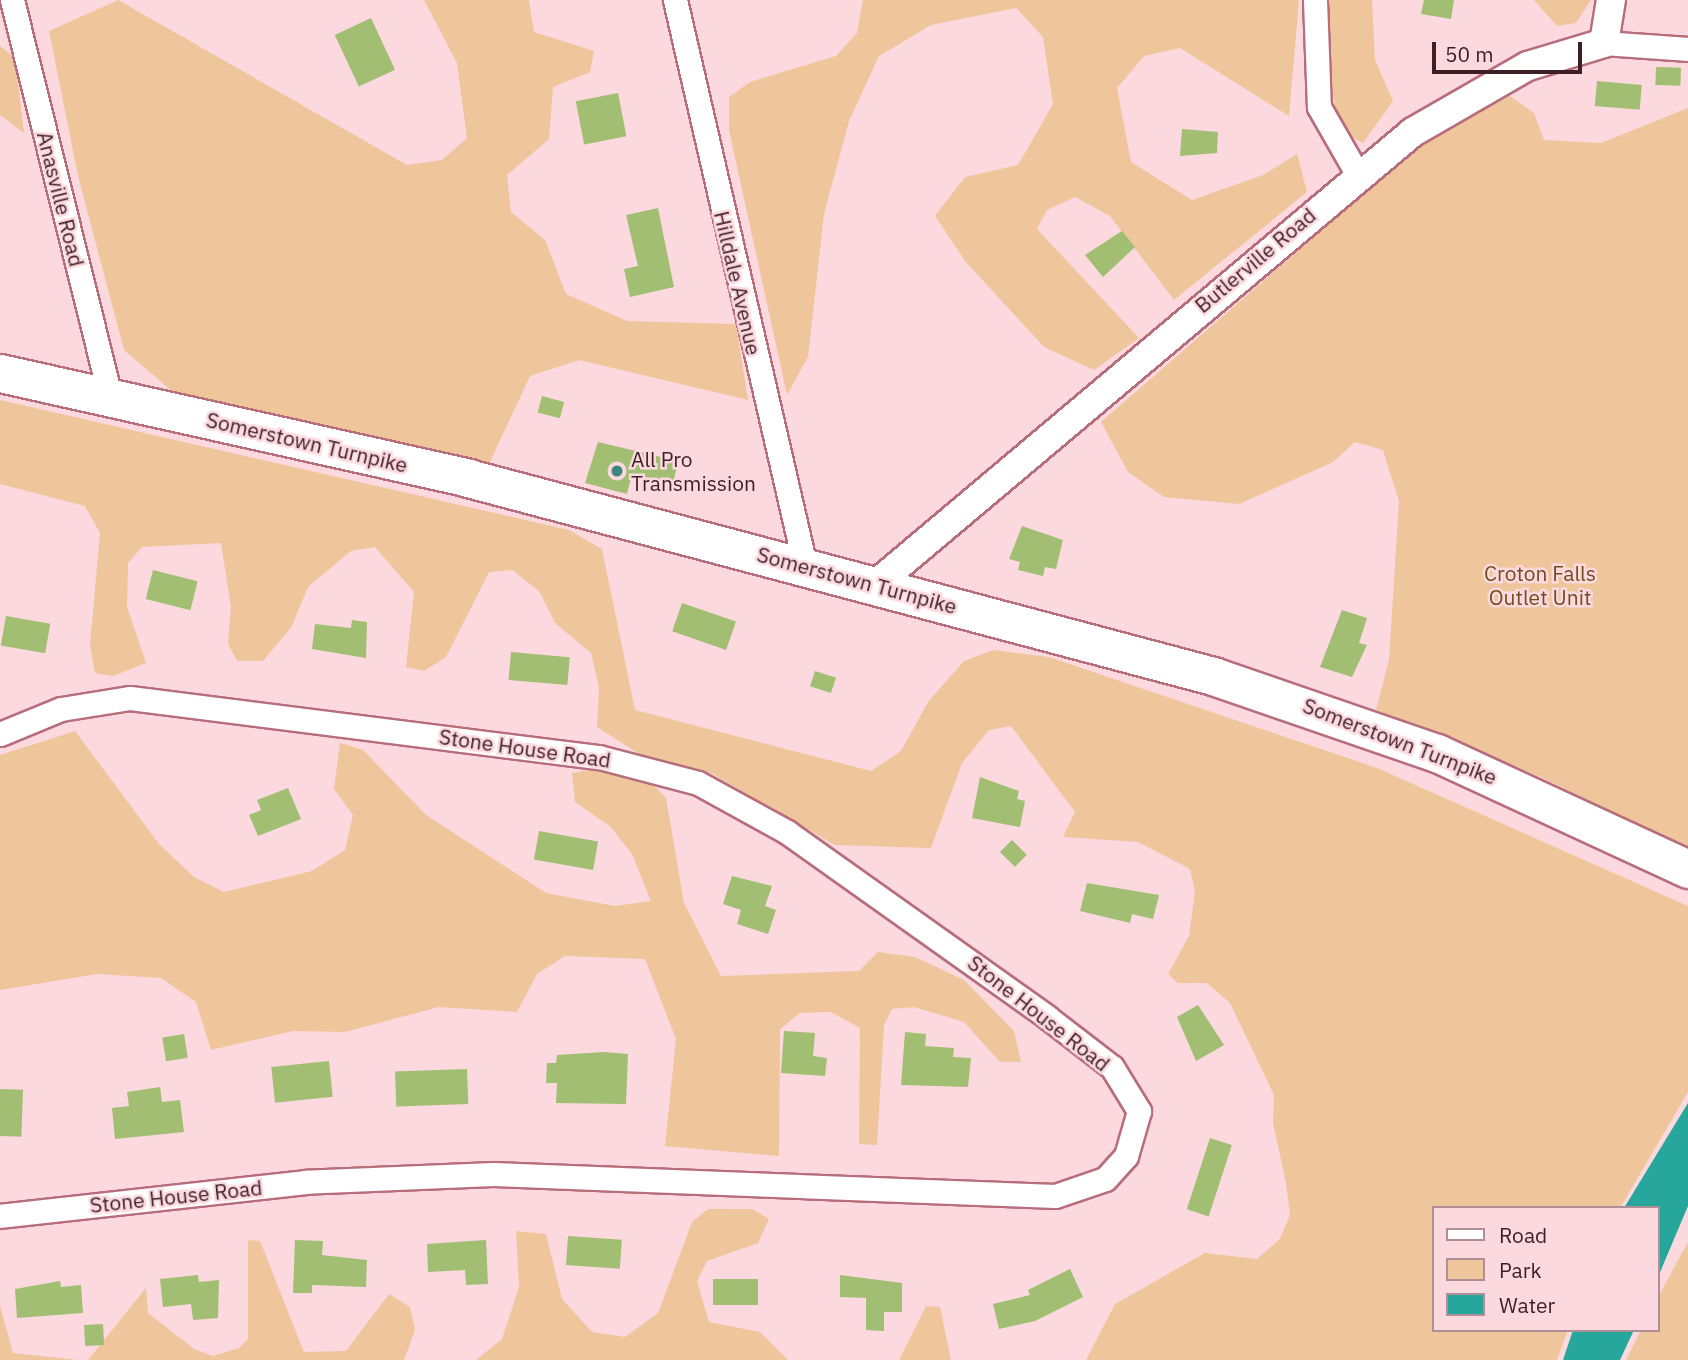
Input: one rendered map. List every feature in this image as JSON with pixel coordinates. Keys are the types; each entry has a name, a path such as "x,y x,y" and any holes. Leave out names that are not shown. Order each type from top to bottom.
{"main road":[{"name":"Somerstown Turnpike","path":"0,373 468,478 875,584 1297,702 1506,782 1688,869"}],"street":[{"name":"Anasville Road","path":"12,0 110,397"},
{"name":"Hilldale Avenue","path":"675,0 805,566"},
{"path":"1315,0 1319,107 1358,175"},
{"path":"1604,43 1611,0"},
{"name":"Butlerville Road","path":"875,584 1358,175 1494,83 1604,43 1688,49"},
{"name":"Stone House Road","path":"0,734 61,709 130,698 598,757 698,783 787,832 1048,1017 1112,1067 1139,1111 1126,1156 1105,1179 1055,1196 493,1174 306,1182 0,1216"}],"green space":[{"path":"118,0 407,165 442,160 467,138 457,63 424,0 529,0 534,32 594,51 590,72 553,87 549,139 507,175 511,212 545,240 566,294 627,321 736,324 748,400 579,360 530,376 489,464 173,392 124,350 78,176 49,31"},
{"path":"863,0 1299,0 1289,116 1180,48 1144,56 1117,88 1131,162 1192,200 1263,175 1297,154 1307,192 1174,300 1110,216 1075,197 1047,210 1037,229 1139,338 1094,370 1044,347 965,261 935,216 965,177 1018,165 1053,104 1043,37 1016,8 931,25 879,56 849,121 824,214 808,357 787,395 729,130 729,97 750,82 836,56 857,33"},
{"path":"1330,0 1372,0 1375,60 1393,101 1363,143 1339,130 1327,55"},
{"path":"1534,0 1591,0 1576,23 1557,26"},
{"path":"0,46 15,58 24,133 0,115"},
{"name":"Croton Falls Outlet Unit","path":"1510,96 1534,113 1544,140 1601,143 1688,108 1688,849 1541,777 1376,710 1389,660 1399,501 1383,450 1355,442 1333,462 1239,504 1164,497 1128,472 1101,422 1426,140"},
{"path":"0,400 569,530 602,549 635,710 871,771 901,751 928,702 964,661 993,650 1049,657 1377,768 1688,906 1688,1092 1621,1206 1432,1206 1432,1332 1567,1332 1557,1360 1086,1360 1115,1304 1205,1253 1257,1259 1280,1239 1290,1215 1273,1123 1274,1095 1230,1003 1207,983 1178,983 1168,974 1189,936 1195,892 1190,869 1138,842 1063,837 1075,812 1011,726 989,730 962,763 931,848 835,845 711,773 644,757 597,727 599,687 591,653 555,623 539,591 512,570 489,572 446,657 424,671 406,667 414,592 375,547 351,551 308,587 292,626 263,661 237,661 228,644 231,607 221,543 142,547 128,563 127,607 146,663 113,676 95,673 90,645 100,533 85,506 0,484"},
{"path":"75,731 159,844 194,877 224,892 312,871 345,850 353,815 334,789 340,743 363,750 426,815 546,893 615,906 651,901 632,854 611,827 575,802 572,773 602,768 646,778 666,798 684,903 721,976 859,971 878,952 915,957 964,980 1014,1031 1021,1062 1000,1062 964,1022 914,1007 892,1009 884,1025 877,1145 859,1144 860,1028 831,1012 800,1013 780,1029 779,1156 665,1146 676,1039 645,959 565,956 537,974 517,1012 439,1007 345,1032 293,1031 211,1050 196,1002 161,978 97,974 0,990 0,755"},
{"path":"708,1209 752,1209 769,1219 758,1243 707,1261 697,1281 709,1322 760,1332 788,1360 476,1360 502,1339 519,1287 516,1231 546,1234 562,1299 592,1332 625,1337 658,1313 692,1222"},
{"path":"248,1240 260,1241 304,1352 346,1351 389,1294 410,1307 415,1330 404,1360 88,1360 146,1288 148,1313 194,1349 213,1356 239,1348 248,1339"},
{"path":"1688,1242 1688,1360 1626,1360 1640,1332 1660,1332 1660,1293"},
{"path":"0,1306 13,1353 78,1360 0,1360"},
{"path":"926,1306 940,1307 951,1360 899,1360"}],"water":[{"path":"1688,1103 1688,1206 1660,1272 1660,1206 1625,1206"},
{"path":"1572,1332 1633,1332 1620,1360 1563,1360"}],"building":[{"path":"1424,0 1454,0 1451,19 1421,14"},
{"path":"371,18 395,70 359,87 335,35"},
{"path":"1656,67 1681,68 1680,86 1655,85"},
{"path":"1597,81 1642,85 1640,110 1595,106"},
{"path":"618,93 626,136 584,144 576,101"},
{"path":"1182,129 1218,132 1217,153 1180,156"},
{"path":"658,208 674,287 630,297 624,269 638,266 626,215"},
{"path":"1122,231 1135,247 1103,277 1085,255"},
{"path":"542,396 564,402 560,418 538,412"},
{"path":"598,442 678,461 673,484 632,474 627,494 585,483"},
{"path":"1022,526 1063,540 1056,569 1045,567 1043,576 1018,570 1020,562 1009,559"},
{"path":"153,570 198,581 190,610 146,599"},
{"path":"682,603 736,622 726,650 672,631"},
{"path":"1342,610 1367,618 1359,643 1367,645 1352,677 1320,667"},
{"path":"6,616 50,624 45,653 1,646"},
{"path":"352,620 367,622 366,658 312,649 315,624 351,628"},
{"path":"511,652 570,657 567,685 509,680"},
{"path":"815,671 836,678 831,693 810,686"},
{"path":"980,777 1019,791 1017,799 1025,801 1020,827 972,818"},
{"path":"288,788 301,819 258,836 249,815 261,810 257,800"},
{"path":"539,831 598,841 593,870 534,860"},
{"path":"1012,840 1027,855 1015,867 1000,852"},
{"path":"732,876 772,886 765,906 776,910 768,934 737,924 741,910 723,904"},
{"path":"1087,883 1159,895 1153,919 1132,914 1130,923 1080,911"},
{"path":"1198,1005 1224,1045 1196,1061 1177,1017"},
{"path":"784,1031 815,1033 813,1056 827,1058 825,1076 781,1073"},
{"path":"905,1032 926,1034 925,1046 954,1048 953,1057 971,1058 968,1087 901,1085"},
{"path":"184,1034 188,1058 166,1061 162,1037"},
{"path":"604,1052 628,1054 626,1104 556,1103 557,1083 546,1083 547,1063 556,1063 557,1055"},
{"path":"329,1061 333,1097 275,1103 271,1067"},
{"path":"467,1069 468,1104 396,1106 395,1072"},
{"path":"160,1087 162,1102 180,1100 184,1132 115,1139 112,1108 129,1106 127,1092"},
{"path":"0,1089 23,1090 21,1137 0,1136"},
{"path":"1210,1138 1232,1145 1209,1216 1187,1209"},
{"path":"568,1236 622,1240 620,1269 566,1265"},
{"path":"295,1240 323,1241 322,1255 367,1260 366,1287 312,1285 312,1293 293,1293"},
{"path":"486,1240 488,1284 466,1285 465,1270 428,1272 427,1244"},
{"path":"1070,1269 1083,1297 1035,1321 999,1329 993,1304 1030,1295 1028,1290"},
{"path":"198,1275 199,1282 219,1280 218,1318 193,1320 191,1304 163,1307 160,1279"},
{"path":"840,1275 902,1283 902,1312 884,1312 884,1331 866,1330 866,1298 840,1297"},
{"path":"713,1279 758,1279 758,1305 713,1305"},
{"path":"60,1281 61,1287 81,1285 83,1313 17,1318 15,1289"},
{"path":"103,1324 104,1345 85,1346 84,1325"}],"place":[{"name":"All Pro Transmission","path":"617,471"}]}
